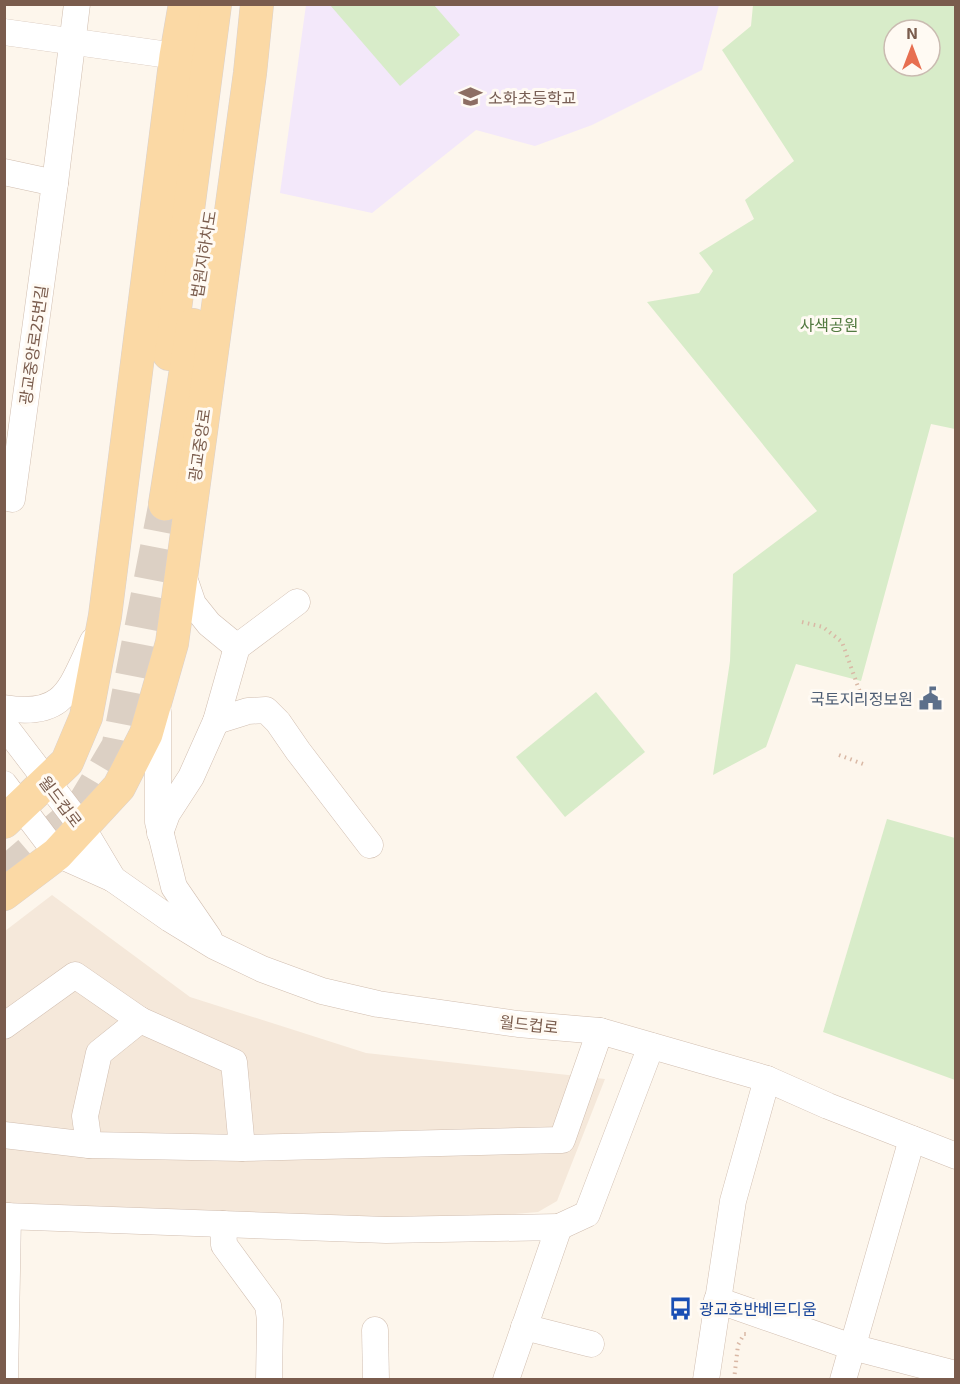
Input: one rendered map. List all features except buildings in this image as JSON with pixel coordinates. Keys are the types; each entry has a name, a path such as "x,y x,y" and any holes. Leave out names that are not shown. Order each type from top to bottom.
{"main road":[{"path":"10,804 47,782 67,762 86,717 105,616 176,56 185,4"},
{"name":"법원지하차도","path":"215,4 158,501 225,113 239,4"},
{"name":"광교중앙로","path":"4,894 57,854 119,787 146,734 158,693 172,643 250,73 257,4"}],"street":[{"name":"광교중앙로25번길","path":"4,497 12,499 77,4"},
{"path":"4,32 176,56"},
{"path":"4,172 55,183"},
{"path":"182,571 193,604 209,624 237,647"},
{"path":"160,833 167,814 191,777 216,721 237,647 297,602"},
{"path":"4,708 24,711 47,709 67,693 105,616"},
{"path":"158,693 158,822 160,833 174,887 214,946"},
{"path":"216,721 248,711 266,710 278,722 298,752 370,845"},
{"name":"월드컵로","path":"4,725 82,827 113,879"},
{"name":"월드컵로","path":"10,804 57,854 113,879 170,919 214,946 262,969 322,991 378,1004 518,1024 600,1031 767,1079 956,1156"},
{"path":"4,1026 75,975 140,1020 234,1062 242,1148"},
{"path":"89,1145 85,1116 99,1053 140,1020"},
{"path":"4,1135 89,1145 242,1148 561,1140 600,1031"},
{"path":"6,1380 6,1216 386,1230 559,1227 587,1214 651,1046"},
{"path":"706,1380 733,1201 767,1079"},
{"path":"843,1380 912,1139"},
{"path":"223,1224 224,1245 268,1305 270,1320 268,1380"},
{"path":"506,1380 559,1227"},
{"path":"717,1300 852,1347 956,1374"},
{"path":"524,1327 591,1344"},
{"path":"375,1330 376,1380"}],"path":[{"path":"802,622 823,627 842,642 861,695"},
{"path":"839,755 863,764"},
{"path":"735,1380 738,1345"}],"shaded area":[{"name":"소화초등학교","path":"306,5 719,5 702,70 592,125 535,146 476,130 372,213 280,193"},
{"path":"52,895 190,997 366,1053 605,1079 557,1201 538,1212 423,1222 5,1208 5,931"}],"green space":[{"path":"330,5 434,5 460,35 400,86"},
{"name":"사색공원","path":"753,5 955,5 955,429 931,424 861,681 796,664 766,747 713,775 730,661 733,574 817,511 647,302 699,293 713,271 699,253 754,219 745,200 794,161 722,50 751,26"},
{"path":"596,692 645,752 565,817 516,757"},
{"path":"887,819 955,838 955,1080 823,1032"}],"tunnel":[{"path":"4,874 81,808 118,746 165,504"}],"place":[{"name":"소화초등학교","path":"470,97"},
{"name":"국토지리정보원","path":"931,698"},
{"name":"광교호반베르디움","path":"681,1308"}]}
